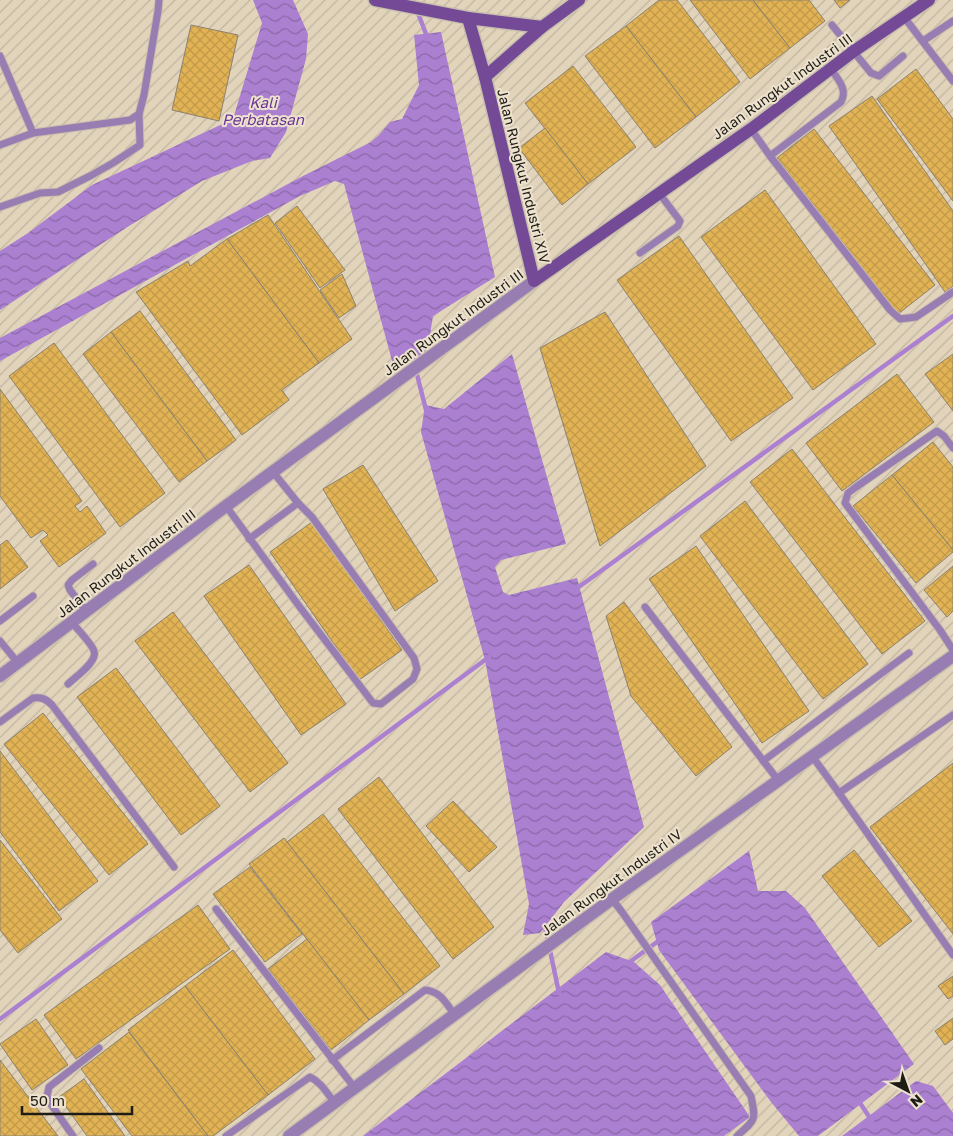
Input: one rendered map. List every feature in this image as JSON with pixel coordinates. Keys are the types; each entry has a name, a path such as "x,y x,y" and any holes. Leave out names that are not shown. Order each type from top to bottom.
{"street":[{"path":"374,0 468,18 542,27"},
{"name":"Jalan Rungkut Industri XIV","path":"485,77 542,27 579,0"},
{"name":"Jalan Rungkut Industri III","path":"0,676 226,506 534,281 751,129 854,51 929,0"},
{"name":"Jalan Rungkut Industri XIV","path":"468,18 485,77 534,281"},
{"name":"Jalan Rungkut Industri IV","path":"289,1136 612,899 953,656"}],"lane":[{"path":"0,207 40,193 58,192 113,163 140,145 139,114 146,86 158,11 158,0"},
{"path":"904,17 953,81"},
{"path":"923,41 953,21"},
{"path":"832,25 871,73 879,76 903,56"},
{"path":"0,56 33,133"},
{"path":"770,156 841,102 844,97 843,85 830,69"},
{"path":"0,145 33,133 130,120 139,114"},
{"path":"751,129 890,310 900,319 916,317 953,292"},
{"path":"640,253 678,226 680,221 659,193"},
{"path":"953,448 944,436 937,432 848,493 845,503 953,650"},
{"path":"226,506 299,606 374,703 381,704 395,694 413,680 417,668 414,658 312,517 273,472"},
{"path":"249,539 298,503"},
{"path":"87,612 68,585 94,564"},
{"path":"0,621 33,596"},
{"path":"645,607 778,780"},
{"path":"68,684 91,663 95,656 94,650 72,623"},
{"path":"0,641 18,663"},
{"path":"763,761 909,653"},
{"path":"0,722 33,698 46,699 174,867"},
{"path":"839,792 953,715"},
{"path":"812,756 953,956"},
{"path":"612,899 751,1096 754,1114 753,1121 737,1136"},
{"path":"216,910 354,1087"},
{"path":"332,1060 425,990 433,990 454,1014"},
{"path":"73,1136 50,1103 47,1096 49,1087 99,1048"},
{"path":"226,1136 310,1077 322,1086 334,1102"}],"shaded area":[{"path":"0,0 953,0 953,1136 0,1136"}],"water":[{"name":"Kali Perbatasan","path":"253,0 293,0 308,34 306,59 286,132 270,158 252,161 202,181 0,310 0,251 28,233 92,185 233,119 262,23"},
{"path":"441,32 495,277 433,316 427,354 394,368 344,184 335,181 300,196 0,361 0,338 301,177 371,142 390,122 402,119 419,85 414,35"},
{"path":"512,354 566,544 501,560 495,567 503,592 509,595 577,578 644,827 564,902 540,933 523,935 529,904 485,660 421,432 425,405 444,409"},
{"path":"749,851 758,891 786,891 805,908 914,1064 818,1136 799,1136 771,1102 659,950 651,922"},
{"path":"606,952 634,962 660,985 750,1117 724,1136 363,1136"},
{"path":"916,1081 933,1086 953,1113 953,1136 842,1136"}],"building":[{"path":"659,0 677,0 740,82 696,117 626,26"},
{"path":"690,0 753,0 790,48 750,79"},
{"path":"753,0 809,0 825,21 790,48"},
{"path":"834,0 850,0 840,8"},
{"path":"191,25 238,35 219,121 172,110"},
{"path":"626,26 696,117 655,148 585,56"},
{"path":"573,66 636,147 588,184 525,103"},
{"path":"916,69 953,119 953,201 877,99"},
{"path":"872,96 953,211 953,286 945,292 829,126"},
{"path":"545,128 588,184 562,205 519,148"},
{"path":"814,129 935,285 898,314 777,158"},
{"path":"765,190 876,344 813,390 701,237"},
{"path":"297,206 345,270 320,288 275,223"},
{"path":"268,215 352,339 319,363 227,239"},
{"path":"679,236 793,398 731,441 617,280"},
{"path":"227,239 319,363 282,390 289,400 242,435 136,292 188,261 190,266"},
{"path":"342,274 356,306 339,318 320,290"},
{"path":"140,311 236,440 207,461 111,332"},
{"path":"605,312 706,466 600,546 540,348"},
{"path":"111,332 207,461 179,482 83,354"},
{"path":"54,343 165,493 120,527 9,376"},
{"path":"953,354 953,411 925,374"},
{"path":"897,374 934,422 842,491 806,443"},
{"path":"0,389 82,501 75,506 80,512 87,506 106,533 59,567 40,541 48,535 43,530 31,538 0,496"},
{"path":"933,442 953,467 953,550 892,475"},
{"path":"792,449 925,621 882,654 750,482"},
{"path":"363,465 438,581 395,611 323,489"},
{"path":"892,475 953,550 916,583 853,506"},
{"path":"745,501 868,664 823,699 700,536"},
{"path":"312,522 402,650 359,680 270,552"},
{"path":"7,540 28,567 0,589 0,545"},
{"path":"696,546 809,711 762,743 649,579"},
{"path":"249,565 346,704 301,735 204,596"},
{"path":"953,566 953,611 947,617 924,590"},
{"path":"624,602 732,747 696,776 631,696 606,616"},
{"path":"173,612 288,763 250,792 135,641"},
{"path":"116,668 220,806 181,835 77,697"},
{"path":"43,713 148,844 109,875 4,744"},
{"path":"0,751 98,881 59,911 0,832"},
{"path":"953,763 953,934 870,827"},
{"path":"379,777 494,927 453,959 338,809"},
{"path":"453,801 497,847 469,872 426,826"},
{"path":"323,814 440,966 404,994 287,842"},
{"path":"284,838 404,994 369,1020 249,864"},
{"path":"0,840 62,919 18,953 0,930"},
{"path":"854,850 912,921 879,947 822,876"},
{"path":"250,867 302,934 265,962 213,894"},
{"path":"198,905 230,949 76,1059 44,1015"},
{"path":"307,939 369,1020 331,1050 268,969"},
{"path":"233,950 315,1059 268,1095 185,986"},
{"path":"953,976 953,996 948,999 938,986"},
{"path":"185,986 268,1095 213,1136 208,1136 128,1030"},
{"path":"953,1018 953,1039 945,1045 935,1031"},
{"path":"36,1019 68,1065 32,1090 0,1044"},
{"path":"129,1032 208,1136 132,1136 81,1069"},
{"path":"0,1060 58,1136 0,1136"},
{"path":"84,1079 125,1136 87,1136 59,1097"}],"waterway":[{"path":"413,0 426,34 426,39"},
{"path":"576,589 953,316"},
{"path":"412,355 426,410"},
{"path":"0,1019 489,657"},
{"path":"544,922 559,993"},
{"path":"627,964 661,939"},
{"path":"858,1100 872,1121"}]}
